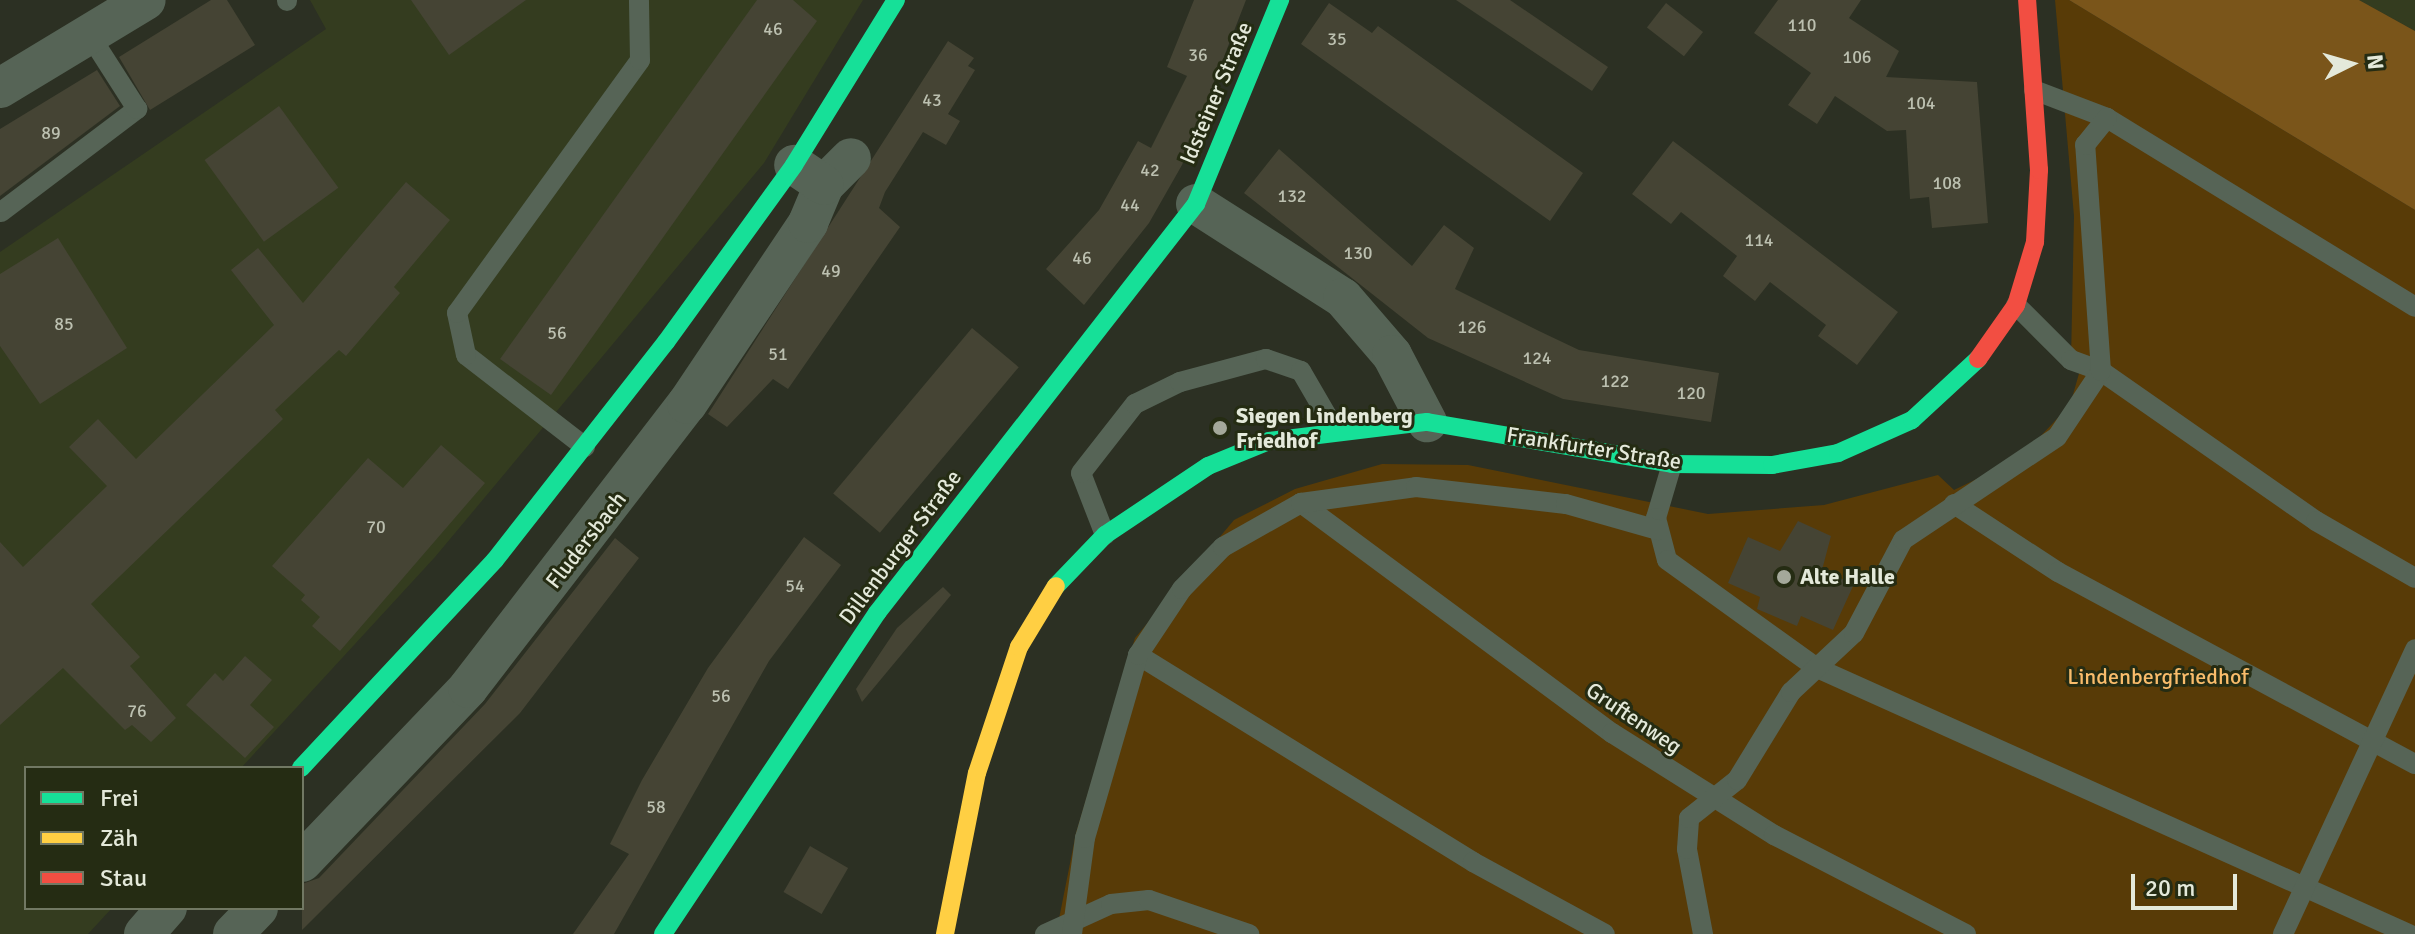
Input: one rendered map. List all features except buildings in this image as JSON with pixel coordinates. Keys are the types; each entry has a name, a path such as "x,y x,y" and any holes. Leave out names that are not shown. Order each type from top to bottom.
{"street":[{"path":"0,88 146,0"},
{"name":"Fludersbach","path":"304,860 468,688 601,522 808,223 823,169 896,0"},
{"name":"Idsteiner Straße","path":"1196,204 1280,0"},
{"name":"Frankfurter Straße","path":"945,934 977,773 1019,647 1055,587 1105,535 1208,466 1269,441 1334,428 1427,422 1672,464 1772,465 1838,453 1912,420 1965,379 2016,305 2035,242 2034,90 2027,0"},
{"name":"Fludersbach","path":"303,766 495,560 585,447 823,169"},
{"path":"1196,204 1343,298 1392,355 1427,422"},
{"name":"Dillenburger Straße","path":"663,934 877,613 1196,204"},
{"path":"144,934 165,910"},
{"path":"233,934 256,910"}],"lane":[{"path":"585,447 466,355 457,313 640,60 639,0"},
{"path":"1,212 137,109 89,34"},
{"path":"2034,90 2107,118 2415,307"},
{"path":"1703,934 1687,849 1689,818 1710,797 1737,780 1791,692 1854,633 1903,540 2057,437 2101,371 2085,145 2107,118"},
{"path":"2016,305 2071,360 2101,371 2316,521 2415,578"},
{"path":"1105,535 1081,473 1135,404 1180,382 1266,359 1301,371 1334,428"},
{"path":"1672,464 1658,530 1667,560 1817,668 2409,934"},
{"path":"1073,926 1085,838 1138,655 1182,589 1223,547 1301,503 1370,490 1478,490 1658,530"},
{"name":"Gruftenweg","path":"1301,503 1485,645 1710,797 1966,934"},
{"path":"1954,504 2058,572 2370,743 2415,764"},
{"path":"2283,934 2300,886 2415,649"},
{"path":"1138,655 1473,862 1605,934"},
{"path":"1045,934 1149,900 1249,934"}],"shaded area":[{"path":"310,0 863,0 764,163 435,557 243,766 24,766 24,910 110,910 88,934 0,934 0,252 326,29"},
{"path":"2069,0 2359,0 2415,31 2415,210"},
{"path":"2359,0 2415,0 2415,31"}],"green space":[{"name":"Lindenbergfriedhof","path":"2055,0 2069,0 2415,210 2415,934 1056,934 1076,833 1135,638 1234,520 1295,489 1382,464 1468,465 1708,514 1824,505 1938,475 1954,490 2020,458 2070,405 2080,370 2071,360 2074,216"}],"traffic: fast":[{"path":"303,766 495,560 666,342 794,165 896,0"},
{"path":"663,934 877,613 1196,204 1280,0"},
{"path":"1056,586 1105,535 1208,466 1269,441 1427,422 1672,464 1772,465 1838,453 1912,420 1978,359"}],"traffic: slow":[{"path":"945,934 977,773 1019,647 1056,586"}],"traffic: jam":[{"path":"1978,359 2016,305 2035,242 2039,170 2027,0"}],"place":[{"name":"Siegen Lindenberg Friedhof","path":"1220,428"},
{"name":"Alte Halle","path":"1784,577"}]}
